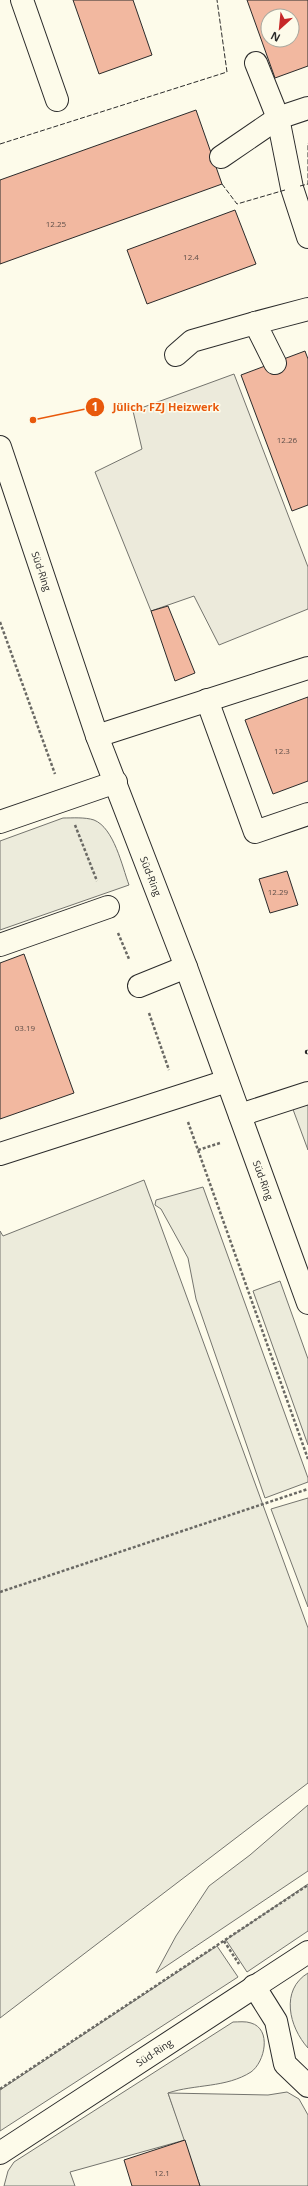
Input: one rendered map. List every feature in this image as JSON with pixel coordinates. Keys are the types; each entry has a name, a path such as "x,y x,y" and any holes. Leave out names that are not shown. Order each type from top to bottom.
{"street":[{"path":"22,0 57,100"},
{"path":"256,63 278,118 292,188 308,237"},
{"path":"221,157 278,118 308,108"},
{"path":"176,355 192,341 308,309"},
{"path":"255,323 275,362"},
{"name":"Süd-Ring","path":"0,447 97,736 186,967 308,1303"},
{"path":"97,736 308,668"},
{"path":"206,700 255,832 308,814"},
{"path":"0,822 116,782"},
{"path":"0,945 108,907"},
{"path":"139,986 186,967"},
{"path":"0,1154 178,1095 228,1081"},
{"path":"240,1114 308,1094"},
{"name":"Süd-Ring","path":"0,2153 308,1952"},
{"path":"254,1986 276,2021 285,2064 308,2086"}],"path":[{"path":"0,622 64,800 139,986 308,1459"},
{"path":"0,1592 308,1489"},
{"path":"0,2088 308,1885"}],"shaded area":[{"path":"234,374 308,567 308,609 219,645 194,596 151,611 95,472 142,449 133,411"},
{"path":"63,818 87,818 101,824 112,839 129,885 0,930 0,841"},
{"path":"308,1098 308,1150 291,1104"},
{"path":"144,1180 308,1628 308,1783 0,2018 0,1231 3,1236"},
{"path":"203,1187 308,1478 308,1482 265,1498 196,1299 188,1258 161,1209 155,1205 156,1200"},
{"path":"280,1281 308,1359 308,1445 253,1291"},
{"path":"308,1498 308,1607 271,1509"},
{"path":"308,1805 308,1871 156,1973 176,1936 209,1886 250,1855"},
{"path":"308,1884 308,1931 247,1972 226,1940"},
{"path":"217,1946 238,1977 0,2131 0,2090"},
{"path":"308,1973 308,2048 296,2030 290,2009 294,1989 299,1980"},
{"path":"233,2022 251,2023 258,2026 264,2039 263,2054 256,2067 251,2072 241,2077 231,2081 168,2093 185,2140 70,2172 75,2186 4,2186 8,2171 14,2162"},
{"path":"287,2092 299,2099 308,2115 308,2186 200,2186 168,2093 268,2095"}],"building":[{"path":"73,0 133,0 152,55 99,74"},
{"path":"247,0 308,0 308,66 275,78 264,48 300,48 300,8 260,8 260,36"},
{"path":"196,110 222,184 0,264 0,180"},
{"path":"235,210 256,264 147,304 127,250"},
{"path":"305,351 308,359 308,505 292,511 241,375"},
{"path":"168,606 195,673 175,681 151,611"},
{"path":"308,697 308,781 273,794 245,720"},
{"path":"287,871 298,905 270,913 259,879"},
{"path":"24,954 74,1093 0,1119 0,963"},
{"path":"185,2140 200,2186 132,2186 124,2160"}],"fence":[{"path":"0,144 227,72 217,0"},
{"path":"300,186 308,184 308,143"},
{"path":"222,184 237,204 285,190"}],"place":[{"name":"Jülich, FZJ Heizwerk","path":"33,420"}]}
